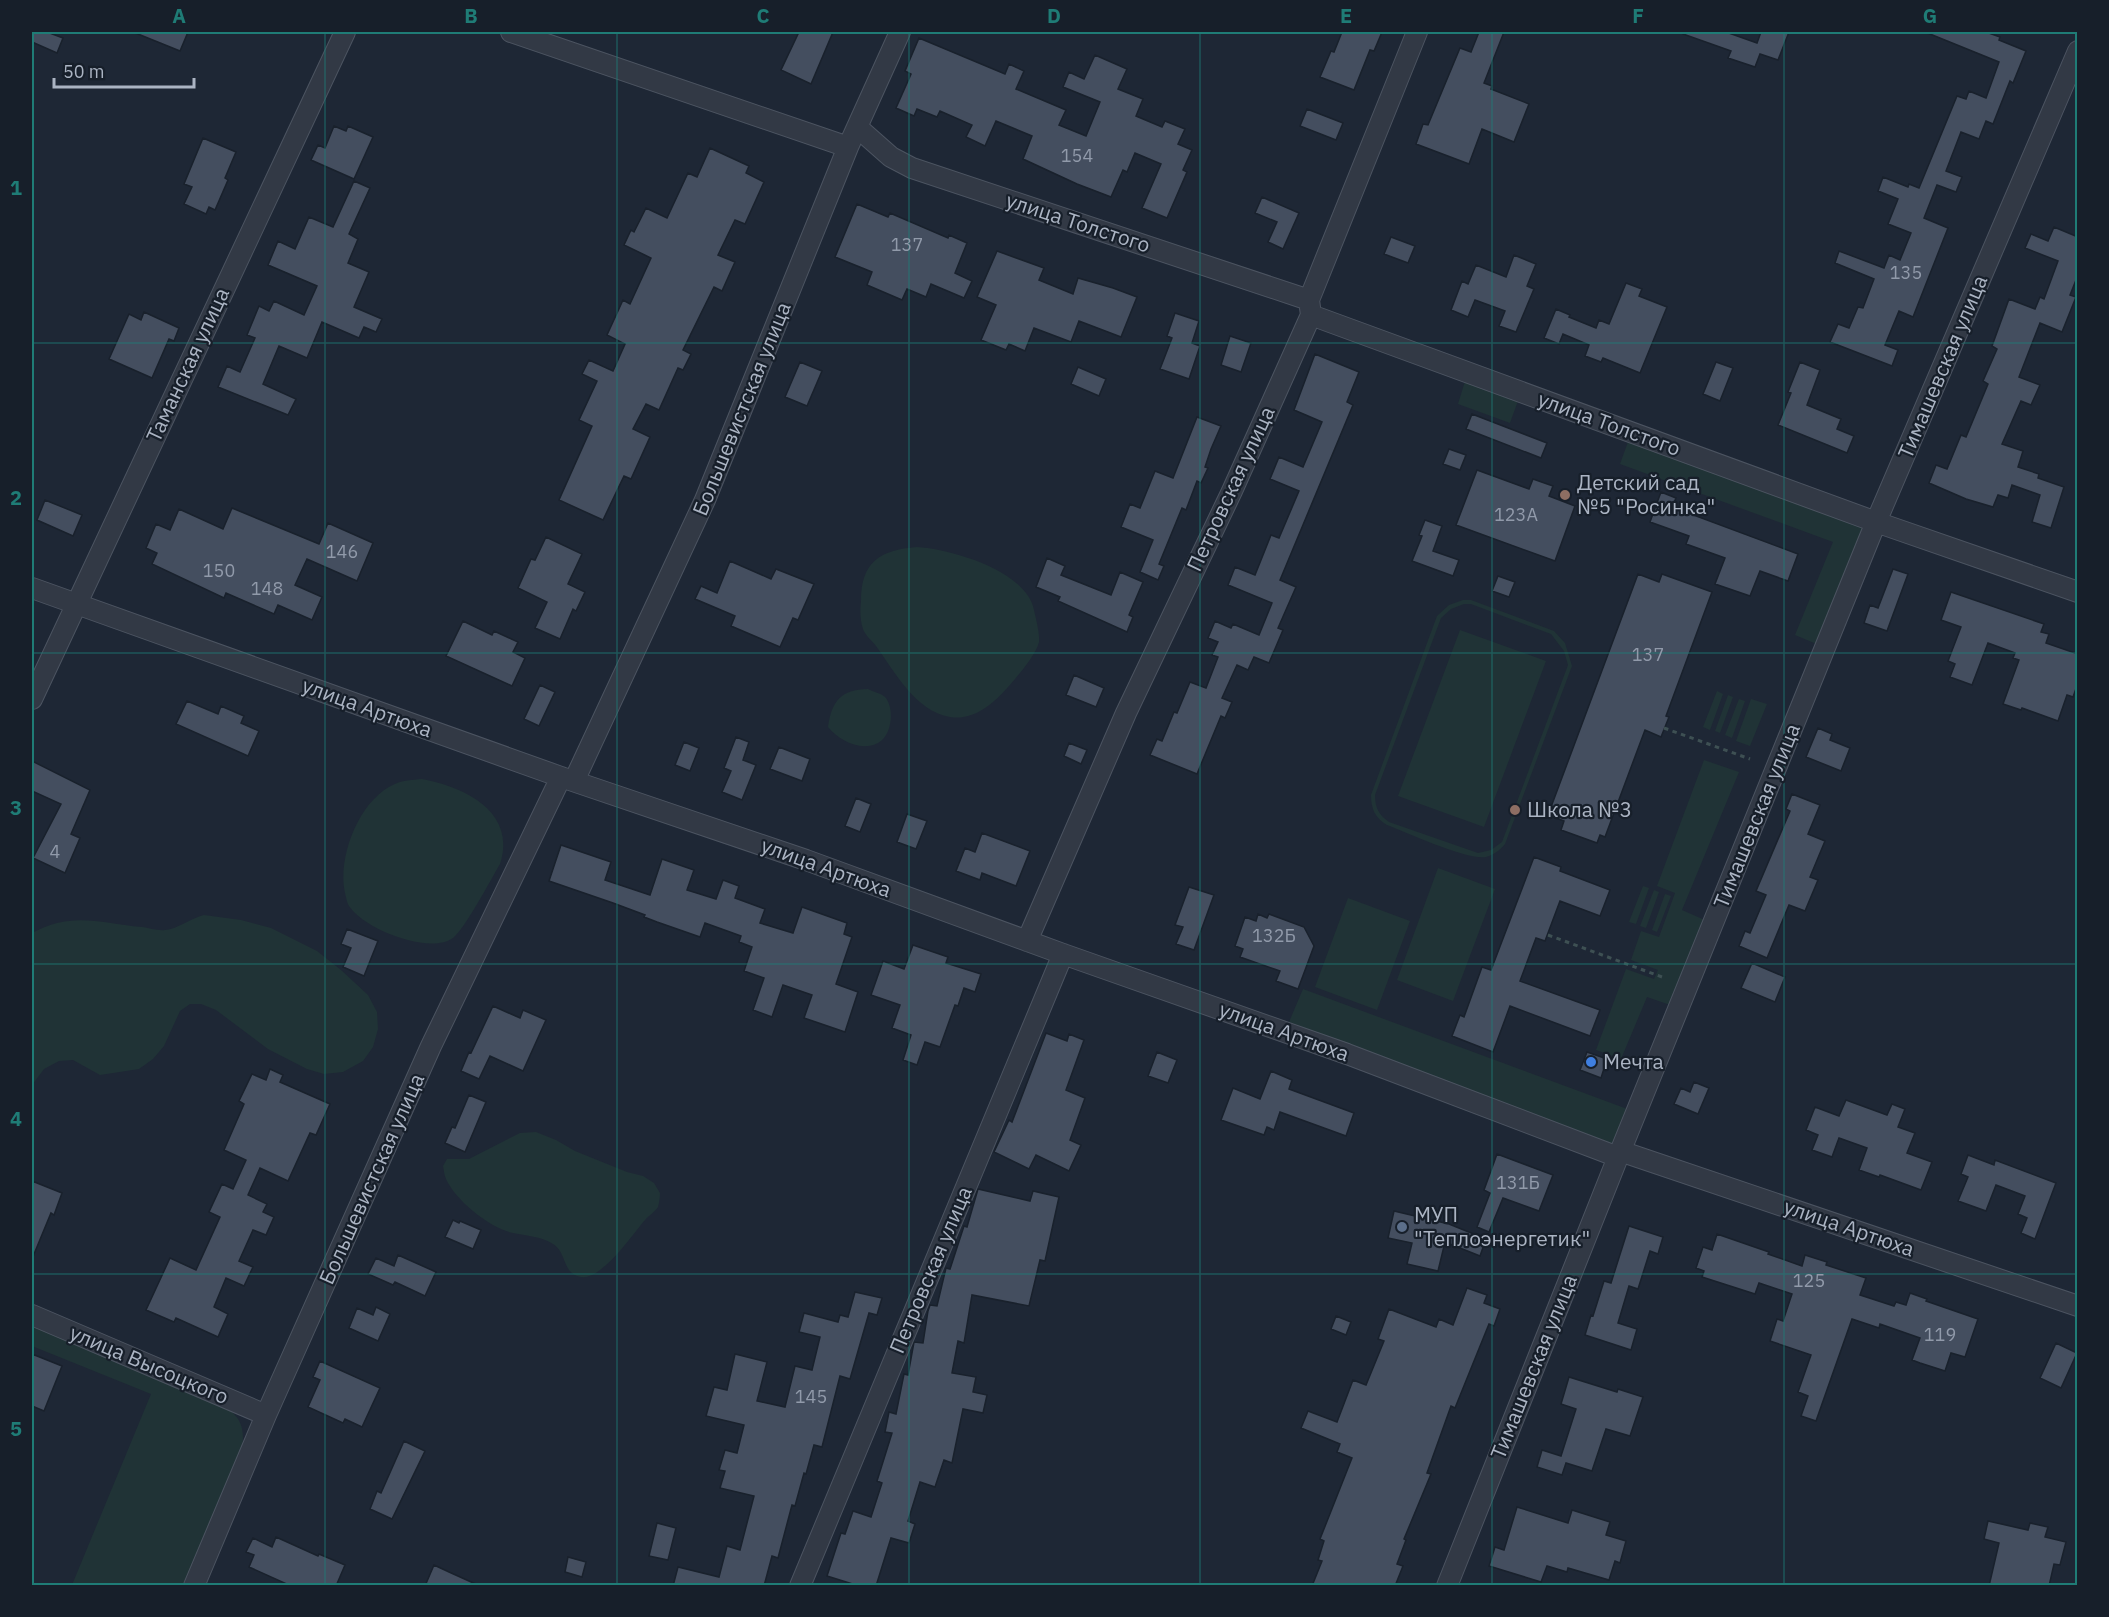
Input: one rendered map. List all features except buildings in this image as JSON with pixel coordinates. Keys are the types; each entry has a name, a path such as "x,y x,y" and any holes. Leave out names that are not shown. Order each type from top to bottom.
{"street":[{"name":"Таманская улица","path":"32,699 345,32"},
{"path":"511,32 848,147"},
{"name":"Большевистская улица","path":"194,1586 266,1415 431,1046 705,500 856,127 900,32"},
{"name":"Петровская улица","path":"1027,941 1126,713 1232,491 1310,308 1417,32"},
{"name":"Тимашевская улица","path":"1447,1586 1619,1154 1876,522 2078,51"},
{"name":"улица Толстого","path":"856,127 891,157 912,168 1310,308 1876,522 2078,592"},
{"name":"улица Артюха","path":"32,588 567,779 806,860 1619,1154 2078,1306"},
{"name":"Петровская улица","path":"800,1586 1063,954"},
{"name":"улица Высоцкого","path":"32,1315 266,1415"}],"path":[{"path":"1665,728 1750,759"},
{"path":"1548,934 1662,977"}],"green space":[{"path":"1466,378 1519,398 1510,423 1458,404"},
{"path":"1629,439 1867,527 1819,645 1795,635 1833,542 1620,464"},
{"path":"917,547 949,552 1003,573 1018,584 1028,596 1034,610 1039,642 1026,666 996,699 983,710 967,716 959,718 938,713 916,699 863,629 860,611 862,588 869,568 883,555"},
{"path":"1471,600 1554,631 1565,643 1572,666 1505,844 1497,852 1486,857 1451,850 1387,825 1374,813 1372,805 1371,795 1437,616 1449,605","holes":["1471,604 1551,634 1564,651 1568,665 1502,842 1491,850 1478,853 1389,822 1378,811 1375,795 1441,618 1451,609"]},
{"path":"1460,630 1546,661 1484,827 1398,796"},
{"path":"868,689 885,697 891,715 889,728 883,739 878,743 864,746 844,740 828,727 832,710 839,698 851,692"},
{"path":"1717,691 1723,694 1710,730 1703,727"},
{"path":"1728,695 1733,697 1720,733 1715,731"},
{"path":"1739,699 1745,701 1732,738 1725,735"},
{"path":"1751,699 1767,704 1750,746 1736,741"},
{"path":"1704,760 1739,772 1682,910 1707,921 1673,1006 1647,997 1621,1059 1596,1050 1626,969 1654,979 1658,970 1631,960 1641,931 1659,937 1675,893 1657,886"},
{"path":"422,779 455,788 484,805 494,816 501,830 503,846 500,864 471,915 453,938 442,942 429,943 398,937 368,923 348,905 343,879 348,847 361,816 371,802 395,784"},
{"path":"1438,868 1495,889 1453,1001 1397,980"},
{"path":"1643,886 1649,888 1636,924 1629,922"},
{"path":"1654,890 1659,892 1646,928 1640,926"},
{"path":"1665,894 1671,896 1657,932 1652,930"},
{"path":"1348,898 1410,921 1377,1010 1315,987"},
{"path":"204,915 241,920 271,928 317,951 341,970 368,995 377,1012 378,1029 373,1047 363,1061 343,1072 324,1074 307,1069 268,1049 216,1010 201,1004 190,1004 180,1011 164,1046 153,1059 139,1069 100,1075 73,1060 59,1061 44,1069 32,1085 32,933 46,926 73,920 99,921 165,930"},
{"path":"1303,989 1630,1110 1616,1145 1289,1022"},
{"path":"536,1132 575,1151 643,1176 654,1183 660,1193 657,1209 646,1218 607,1264 589,1276 581,1277 571,1272 561,1252 548,1241 513,1233 484,1220 457,1196 445,1177 443,1166 447,1159 469,1159 520,1133"},
{"path":"32,1323 223,1405 241,1424 242,1451 186,1585 72,1585 151,1394 32,1346"}],"place":[{"name":"Детский сад №5 \"Росинка\"","path":"1565,495"},
{"name":"Школа №3","path":"1515,810"},
{"name":"Мечта","path":"1591,1062"},
{"name":"МУП \"Теплоэнергетик\"","path":"1402,1227"}]}
